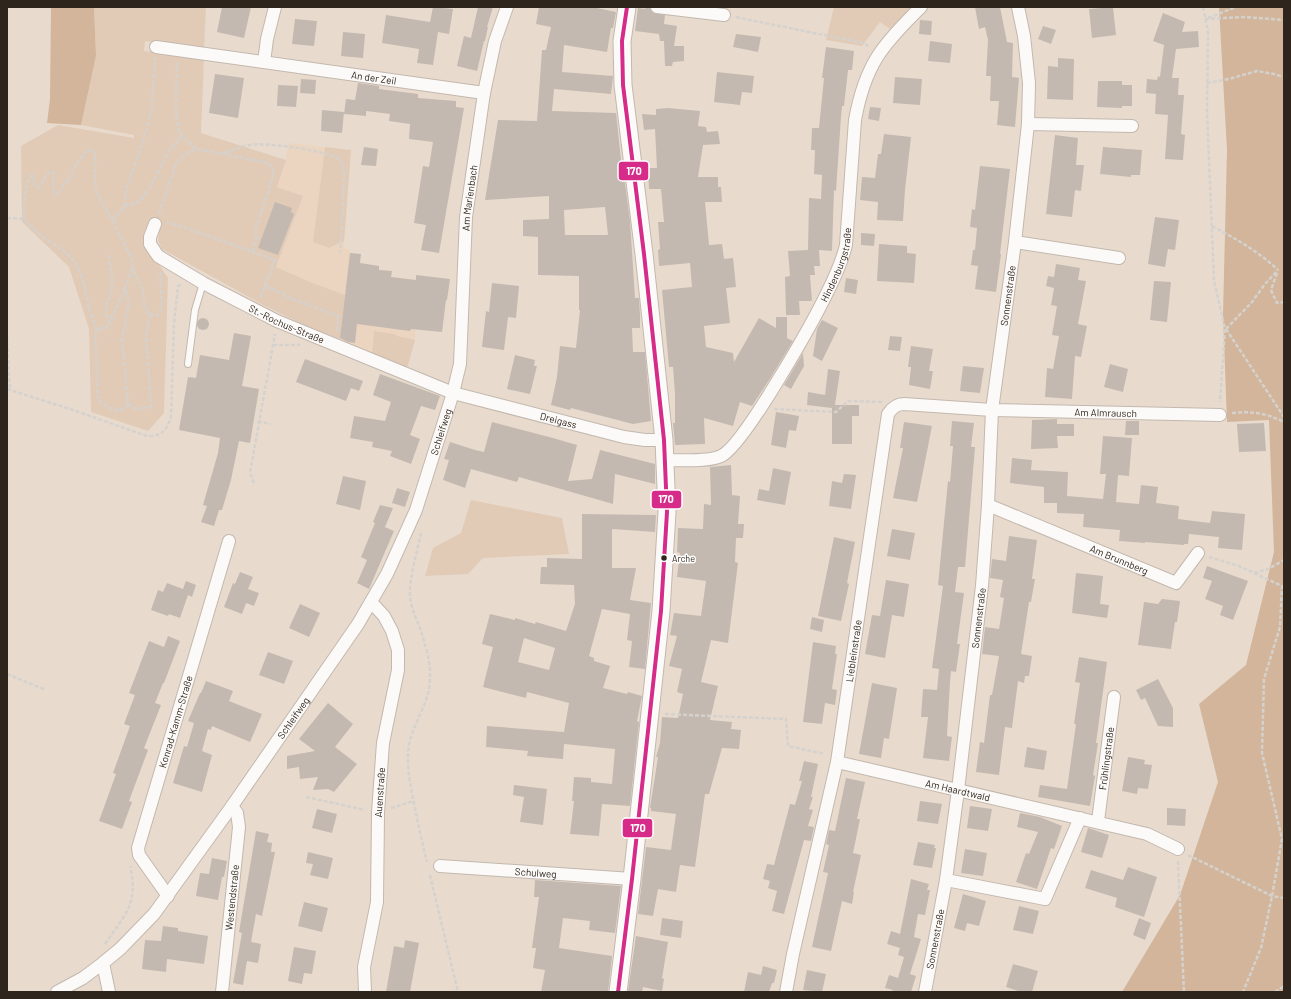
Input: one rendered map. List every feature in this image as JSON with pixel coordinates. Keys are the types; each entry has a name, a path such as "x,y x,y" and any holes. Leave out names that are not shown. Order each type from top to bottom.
{"street":[{"path":"264,62 267,39 275,7"},
{"name":"Am Marienbach","path":"453,393 460,364 466,217 484,93 495,41 507,7"},
{"path":"618,992 662,611 667,512 664,440 644,254 623,85 622,41 627,7"},
{"path":"657,7 724,15"},
{"name":"Hindenburgstraße","path":"666,460 710,459 721,456 730,450 760,408 788,363 826,295 843,256 846,245 855,120 865,81 877,56 891,38 921,7"},
{"name":"Sonnenstraße","path":"925,992 946,880 958,790 982,586 988,505 992,410 1015,242 1028,124 1029,83 1024,36 1018,7"},
{"name":"An der Zeil","path":"156,47 484,93"},
{"path":"1028,124 1132,126"},
{"name":"St.-Rochus-Straße","path":"156,222 150,237 150,244 158,256 203,283 278,321 333,345 453,393"},
{"path":"1015,242 1119,258"},
{"name":"Dreigass","path":"453,393 624,437 645,440 664,440"},
{"name":"Schleifweg","path":"57,992 83,978 103,963 120,949 154,914 232,806 358,624 387,574 416,510 453,393"},
{"name":"Liebleinstraße","path":"786,992 793,954 837,759 888,414 894,406 904,404 992,410"},
{"name":"Am Almrausch","path":"992,410 1220,414"},
{"name":"Am Brunnberg","path":"988,505 1176,583 1198,553"},
{"name":"Konrad-Kamm-Straße","path":"139,855 138,848 229,541"},
{"name":"Auenstraße","path":"365,992 364,967 377,902 378,813 383,743 398,670 398,650 392,631 384,616 371,602"},
{"name":"Frühlingstraße","path":"1098,821 1114,697"},
{"name":"Am Haardtwald","path":"837,759 958,790 1098,821 1147,834 1178,849"},
{"name":"Westendstraße","path":"222,992 240,827 237,813 232,806"},
{"path":"946,880 1045,899 1080,818"},
{"path":"139,855 168,896"},
{"name":"Schulweg","path":"435,869 632,879"},
{"path":"103,963 109,992"}],"lane":[{"path":"188,364 195,310 203,283"}],"path":[{"path":"1203,7 1208,32 1207,111 1214,281 1225,329 1220,414 1249,412 1276,418 1284,422"},
{"path":"1205,19 1236,7"},
{"path":"1205,19 1244,17 1284,20"},
{"path":"743,18 790,29 864,43 877,56"},
{"path":"178,50 176,111 178,128 182,136 197,149"},
{"path":"1207,83 1229,79 1257,71 1284,77"},
{"path":"125,206 139,202 150,187 169,151 182,136"},
{"path":"225,154 237,148 263,144 310,150 337,157 344,165 340,253"},
{"path":"252,252 257,237 256,231 273,176 273,168 268,163 225,154 197,149 187,152 176,164 156,222 189,229 252,252 275,260 255,310"},
{"path":"24,219 24,204 30,176 34,176 34,184 38,188 48,173 51,171 54,172 54,193 56,195 59,194 65,181 68,182 81,156 87,150 90,150 95,152 94,183 96,190 112,220"},
{"path":"7,218 24,219 75,263 80,274 93,321 97,329 95,335 98,400 118,411 124,409 128,404 122,340 129,303 125,288"},
{"path":"1212,226 1243,242 1278,270"},
{"path":"109,255 112,284 106,314 110,322"},
{"path":"150,314 158,315 162,309 160,279 161,269 165,260"},
{"path":"97,329 103,329 108,326 133,269"},
{"path":"1278,270 1271,290 1277,303 1284,302"},
{"path":"1225,329 1252,302 1265,284 1278,270"},
{"path":"7,336 9,389 147,436 156,436 162,434 168,427 171,417 174,323 178,286"},
{"path":"265,286 282,293 289,298 338,316 336,338 333,345"},
{"path":"254,483 250,473 258,421 278,321"},
{"path":"1225,329 1284,417"},
{"path":"760,408 836,412 848,401 882,402"},
{"path":"258,421 270,424"},
{"path":"416,510 421,530 410,584 410,596 430,664 430,680 427,696 409,745 408,770 428,865"},
{"path":"1198,553 1239,566 1282,586 1280,627 1264,679 1262,753 1282,839 1261,948 1243,992"},
{"path":"1254,573 1268,569 1284,560"},
{"path":"7,674 46,690"},
{"path":"650,713 786,719 788,746 837,759"},
{"path":"306,797 378,813 414,801"},
{"path":"1184,992 1178,849 1272,896 1284,898"},
{"path":"103,963 100,953 128,909 133,896 133,878 129,862 139,855"},
{"path":"435,869 458,992"},
{"path":"1275,992 1284,986"}],"shaded area":[{"path":"51,7 94,7 96,56 81,125 47,123 50,99"},
{"path":"94,7 206,7 204,49 145,41 144,51 204,58 201,133 286,160 277,187 303,196 276,267 345,295 340,339 304,325 263,305 162,249 158,241 160,225 149,221 144,233 145,244 168,278 164,413 148,431 91,412 89,329 69,267 22,222 21,146 58,125 134,138 134,135 81,125 96,56"},
{"path":"834,7 912,7 890,29 880,22 862,46 826,40"},
{"path":"1219,7 1284,7 1284,992 1122,992 1180,895 1218,782 1199,704 1246,665 1274,552 1269,420 1227,422 1223,315 1227,150"},
{"path":"288,143 351,150 344,248 350,250 350,253 361,254 360,263 379,266 379,270 392,271 391,277 416,280 416,275 450,279 447,300 443,299 417,313 415,340 407,368 340,339 345,295 276,267 303,196 277,187 286,160"},
{"path":"325,147 351,150 344,241 329,248 313,242"},
{"path":"374,331 394,334 415,340 407,368 372,353"},
{"path":"471,500 562,518 569,554 483,558 468,574 425,576 433,548 461,533"}],"building":[{"path":"222,7 251,7 244,38 217,32"},
{"path":"433,7 453,9 449,34 438,32 433,65 417,63 419,49 382,43 386,15 430,22"},
{"path":"478,7 493,7 477,71 457,66 464,36 471,38"},
{"path":"539,7 597,7 616,12 613,28 611,28 607,52 564,45 562,72 613,76 611,94 554,89 552,111 616,113 622,169 630,221 635,298 639,298 640,328 632,328 633,352 645,352 651,421 633,424 571,408 570,410 551,405 557,377 560,346 576,348 580,310 579,276 538,275 538,237 523,236 523,220 549,219 549,196 485,200 498,120 537,121 542,50 546,50 551,27 536,24","holes":["605,207 608,235 565,235 564,210"]},
{"path":"646,7 650,7 653,13 665,15 664,24 677,26 674,46 684,46 684,61 673,62 672,66 665,66 664,41 660,41 659,34 635,31 638,8 645,9"},
{"path":"975,7 1000,7 1007,42 1013,43 1012,77 1019,78 1015,127 997,125 999,101 990,101 991,76 986,76 988,40 985,27 979,29"},
{"path":"1113,7 1116,35 1092,38 1089,9"},
{"path":"1163,13 1185,22 1182,32 1198,31 1199,47 1176,49 1172,78 1179,78 1178,95 1184,95 1181,134 1185,135 1183,160 1165,159 1168,115 1155,114 1156,94 1146,93 1147,79 1157,80 1158,76 1160,77 1164,45 1153,41"},
{"path":"295,19 317,21 314,46 292,44"},
{"path":"920,20 932,21 931,35 919,34"},
{"path":"1043,26 1056,30 1051,44 1038,39"},
{"path":"343,32 365,34 363,58 341,56"},
{"path":"736,34 761,37 758,52 733,47"},
{"path":"930,41 952,44 950,63 928,61"},
{"path":"826,47 854,51 852,70 848,70 844,106 842,106 836,191 834,190 832,251 819,250 820,266 814,266 815,275 810,275 812,301 799,301 800,315 786,315 785,277 790,276 788,251 808,250 809,198 821,199 822,175 814,174 815,150 811,150 812,128 819,128 824,78 822,78"},
{"path":"1058,58 1074,59 1073,100 1047,99 1048,66 1058,67"},
{"path":"717,72 754,76 752,93 742,92 740,105 714,102"},
{"path":"215,74 244,78 238,118 209,113"},
{"path":"895,77 922,79 920,105 893,103"},
{"path":"301,79 316,80 315,94 300,93"},
{"path":"1098,81 1122,81 1122,85 1132,85 1132,106 1122,106 1122,108 1097,107"},
{"path":"358,83 379,86 379,89 418,94 418,98 456,101 456,107 464,108 439,253 421,250 426,225 414,223 423,166 429,167 433,142 409,139 410,124 389,121 390,114 366,111 366,116 344,114 346,99 355,100"},
{"path":"278,85 298,86 296,107 277,106"},
{"path":"870,107 881,108 879,121 868,119"},
{"path":"668,108 700,111 698,126 706,127 707,132 718,131 720,144 703,145 698,177 718,177 718,187 721,187 722,202 705,202 709,245 722,244 724,259 733,258 736,287 726,288 730,323 704,326 706,347 733,353 734,362 759,318 776,328 776,317 787,317 787,338 793,341 752,406 740,402 733,426 704,418 705,444 675,445 673,423 675,423 675,394 673,367 669,367 662,290 692,287 690,263 659,266 658,250 660,249 658,222 664,222 661,189 649,189 648,168 657,168 655,129 644,130 642,114 656,115 656,109"},
{"path":"322,110 344,112 342,133 321,131"},
{"path":"884,134 911,137 903,221 877,220 878,202 860,200 862,177 875,178 878,154 881,154"},
{"path":"1055,135 1078,138 1076,165 1084,165 1081,191 1075,190 1072,217 1046,214"},
{"path":"364,147 378,149 376,166 361,165"},
{"path":"1103,147 1142,150 1140,175 1131,175 1131,177 1100,174"},
{"path":"980,166 1010,169 996,292 975,289 978,266 971,265 973,250 975,250 977,228 970,227 972,209 975,210"},
{"path":"275,202 292,208 291,212 294,214 278,255 258,248"},
{"path":"1155,217 1179,220 1175,250 1168,249 1165,267 1148,264"},
{"path":"861,233 875,234 874,246 861,245"},
{"path":"879,244 907,246 907,253 916,254 914,283 877,281"},
{"path":"350,253 361,254 360,263 379,266 379,270 392,271 391,277 416,280 416,275 450,279 442,332 411,329 410,331 357,324 355,343 348,342 340,338"},
{"path":"1056,264 1080,268 1078,280 1086,281 1078,324 1087,326 1081,357 1075,356 1072,399 1045,397 1047,368 1053,369 1059,336 1052,335 1057,306 1051,305 1054,288 1046,286 1048,276 1054,277"},
{"path":"846,278 858,280 856,294 844,292"},
{"path":"1154,281 1171,282 1167,322 1150,320"},
{"path":"492,283 519,286 516,318 508,317 504,350 482,347 486,311 489,312"},
{"path":"201,318 205,318 209,324 205,330 201,330 197,326 197,322"},
{"path":"822,320 838,328 822,361 813,356 817,329"},
{"path":"234,333 251,336 242,386 259,389 250,443 239,441 231,480 222,510 219,510 214,526 201,522 207,506 203,505 218,453 220,438 179,430 188,377 196,378 200,355 229,360"},
{"path":"890,336 902,337 900,351 888,350"},
{"path":"911,346 933,349 929,371 933,371 930,389 909,385 911,367 908,367"},
{"path":"803,353 804,366 791,389 784,385"},
{"path":"515,355 535,360 534,366 537,366 530,394 507,389"},
{"path":"305,359 363,381 359,391 351,388 346,401 296,382"},
{"path":"1110,364 1128,369 1123,392 1104,387"},
{"path":"963,366 984,368 980,393 960,391"},
{"path":"828,369 840,371 835,405 859,405 859,416 852,416 852,444 832,444 832,408 807,405 808,392 825,395"},
{"path":"380,374 440,396 435,410 421,406 410,435 420,439 411,464 390,456 392,451 372,447 373,442 350,438 354,416 385,421 391,402 373,395"},
{"path":"776,412 799,416 796,431 789,430 786,448 771,445"},
{"path":"1057,419 1057,424 1074,424 1074,436 1057,436 1058,448 1031,449 1032,420"},
{"path":"952,421 974,423 971,447 975,447 965,567 958,567 955,592 964,593 957,644 960,644 956,672 951,671 950,682 947,736 952,737 949,761 923,758 928,717 921,717 923,689 937,690 939,669 932,668 943,586 938,585 948,481 950,482 953,446 950,446"},
{"path":"1126,421 1139,421 1139,435 1125,435"},
{"path":"492,422 577,445 568,481 592,479 600,450 655,464 655,484 615,474 613,504 519,477 517,482 471,469 465,488 443,480 449,460 444,459 450,442 484,452"},
{"path":"904,422 932,426 917,502 893,498 903,448 900,448"},
{"path":"1264,423 1266,451 1239,452 1237,424"},
{"path":"1103,436 1132,438 1129,476 1118,475 1116,502 1139,504 1141,485 1158,487 1156,503 1179,506 1178,519 1210,523 1212,511 1245,514 1242,550 1218,548 1219,537 1189,534 1188,544 1184,545 1119,541 1120,530 1083,527 1084,514 1057,513 1057,503 1044,503 1044,487 1010,483 1012,458 1032,460 1031,470 1068,472 1067,496 1103,499 1106,474 1100,474"},
{"path":"731,465 732,495 740,496 738,524 744,524 743,538 736,538 735,562 738,563 728,643 711,640 701,682 718,686 710,720 732,722 731,729 741,730 739,749 722,748 709,794 705,794 695,867 680,865 676,892 658,889 653,916 638,914 646,847 671,850 676,814 651,811 650,808 658,757 656,757 660,743 662,717 678,718 683,694 677,692 682,669 669,666 677,636 670,635 674,613 701,616 706,581 677,577 680,553 677,552 678,528 703,529 704,504 711,505 710,467"},
{"path":"773,468 791,472 785,505 757,500 759,489 769,491"},
{"path":"844,474 856,475 851,509 829,506 832,481 842,483"},
{"path":"343,476 366,481 360,510 336,504"},
{"path":"397,488 410,492 405,507 392,503"},
{"path":"380,505 393,508 385,527 380,525 394,531 369,589 357,583 367,560 361,557 375,523 373,522"},
{"path":"582,514 656,515 655,532 612,529 612,568 636,568 630,600 651,603 645,669 629,667 632,641 627,640 630,614 602,609 589,656 594,658 594,661 610,666 603,688 642,696 637,721 639,722 630,806 602,804 599,836 570,834 574,801 572,801 574,777 591,778 591,782 612,784 615,749 564,744 563,759 527,756 528,751 486,747 487,726 564,732 569,703 527,692 526,698 483,687 493,647 482,644 490,614 515,620 515,618 535,624 536,622 566,631 575,604 574,585 540,584 541,567 547,567 547,558 582,559","holes":["524,638 555,648 549,670 518,662"]},
{"path":"892,529 915,533 910,560 887,556"},
{"path":"1009,536 1037,540 1032,579 1035,579 1031,602 1029,602 1021,654 1032,656 1029,676 1025,676 1024,683 1018,681 1012,728 1005,727 999,775 976,772 980,742 984,743 990,695 992,695 999,656 982,654 985,627 999,629 1004,598 1000,597 1003,580 990,578 992,559 1006,561"},
{"path":"834,537 855,542 847,583 849,584 841,621 818,616"},
{"path":"1207,566 1248,581 1233,620 1220,615 1223,606 1205,599 1212,581 1203,578"},
{"path":"240,572 253,577 248,589 259,593 254,606 246,603 242,614 224,607 233,583 235,584"},
{"path":"1076,573 1103,576 1100,604 1109,605 1107,618 1072,613"},
{"path":"886,580 909,584 904,617 892,615 885,658 865,654 872,615 880,616"},
{"path":"186,581 196,585 192,597 188,595 180,618 169,614 168,616 151,610 158,590 163,592 167,583 183,589"},
{"path":"1162,599 1180,601 1171,649 1138,645 1144,602 1158,604"},
{"path":"300,604 320,613 309,637 289,628"},
{"path":"812,617 824,620 822,632 810,629"},
{"path":"168,636 180,641 155,703 161,705 144,748 148,750 129,801 132,802 122,829 99,821 116,774 113,773 130,726 124,724 135,695 129,693 149,641 164,647"},
{"path":"813,642 836,646 835,654 837,654 832,689 837,690 835,705 825,703 822,724 803,722"},
{"path":"268,652 293,661 284,684 259,675"},
{"path":"1079,657 1107,662 1096,743 1098,743 1093,775 1095,776 1090,806 1038,797 1040,785 1067,789 1080,683 1075,682"},
{"path":"1158,679 1173,708 1173,727 1158,726 1145,698 1141,700 1136,690"},
{"path":"206,681 233,691 229,701 262,714 250,742 212,726 211,730 208,729 202,751 212,755 202,792 173,783 184,746 187,747 194,723 188,721"},
{"path":"872,683 897,688 889,739 884,738 881,758 859,754"},
{"path":"328,703 353,724 335,747 357,764 334,792 328,789 313,790 318,777 300,779 299,767 287,769 287,756 315,751 299,739"},
{"path":"1027,747 1047,751 1044,770 1024,767"},
{"path":"1128,757 1145,760 1144,764 1152,765 1148,789 1138,788 1137,794 1122,791"},
{"path":"804,761 818,764 811,797 813,797 809,809 813,810 808,826 814,827 811,841 804,840 784,914 772,911 777,891 768,888 770,881 763,879 767,864 774,865 790,804 795,805 802,781 799,781"},
{"path":"846,778 865,782 857,819 860,819 853,853 861,855 852,904 842,901 831,951 812,947 828,873 823,872 829,845 826,844 829,830 835,831"},
{"path":"514,785 547,789 543,825 520,822 524,797 513,795"},
{"path":"920,801 942,804 938,824 917,821"},
{"path":"970,806 992,809 988,831 967,828"},
{"path":"1167,808 1186,809 1185,826 1167,825"},
{"path":"317,809 337,814 332,833 312,828"},
{"path":"1020,813 1040,817 1062,826 1054,849 1051,848 1037,889 1016,882 1026,853 1029,854 1038,832 1017,827"},
{"path":"1088,828 1109,835 1102,858 1081,852"},
{"path":"256,831 269,834 267,842 272,843 271,852 275,852 262,916 256,914 251,942 261,944 258,963 247,961 243,985 233,983 242,933 239,932"},
{"path":"918,842 935,845 934,848 936,848 932,868 913,865"},
{"path":"965,849 987,853 983,876 961,873"},
{"path":"308,852 333,858 328,879 310,875 313,864 306,863"},
{"path":"212,858 227,861 224,877 222,877 218,900 196,896 200,873 209,874"},
{"path":"1128,867 1157,877 1144,917 1115,907 1117,898 1085,888 1091,870 1123,880"},
{"path":"911,879 929,884 927,890 930,890 925,915 918,914 914,937 921,939 910,974 916,976 911,992 892,992 893,990 885,988 889,975 898,978 904,957 898,955 900,948 887,944 891,931 900,934"},
{"path":"535,880 621,886 615,933 589,930 590,921 563,918 559,948 612,956 608,992 541,992 545,970 533,968 536,948 532,948 539,897 534,897"},
{"path":"963,894 986,901 979,926 967,923 965,931 954,928"},
{"path":"304,902 328,908 322,932 298,926"},
{"path":"1019,906 1039,911 1033,934 1013,930"},
{"path":"662,918 683,921 681,938 660,935"},
{"path":"1139,918 1151,923 1145,940 1133,935"},
{"path":"163,926 178,928 178,931 208,936 204,964 167,959 166,972 142,969 145,940 161,941"},
{"path":"636,936 668,942 662,978 664,979 662,991 643,987 642,992 628,991"},
{"path":"405,940 419,943 410,992 386,992 394,946 404,948"},
{"path":"294,947 316,951 312,974 304,973 302,984 288,981"},
{"path":"1013,964 1038,971 1032,992 1021,992 1006,987"},
{"path":"763,966 777,970 774,983 772,983 769,992 744,992 748,972 761,975"},
{"path":"807,970 826,974 822,992 803,990"}],"transit line":[{"name":"170","path":"618,992 632,879 661,611 667,512 664,440 644,254 623,85 622,41 627,7"}],"place":[{"name":"Arche","path":"664,558"}]}
